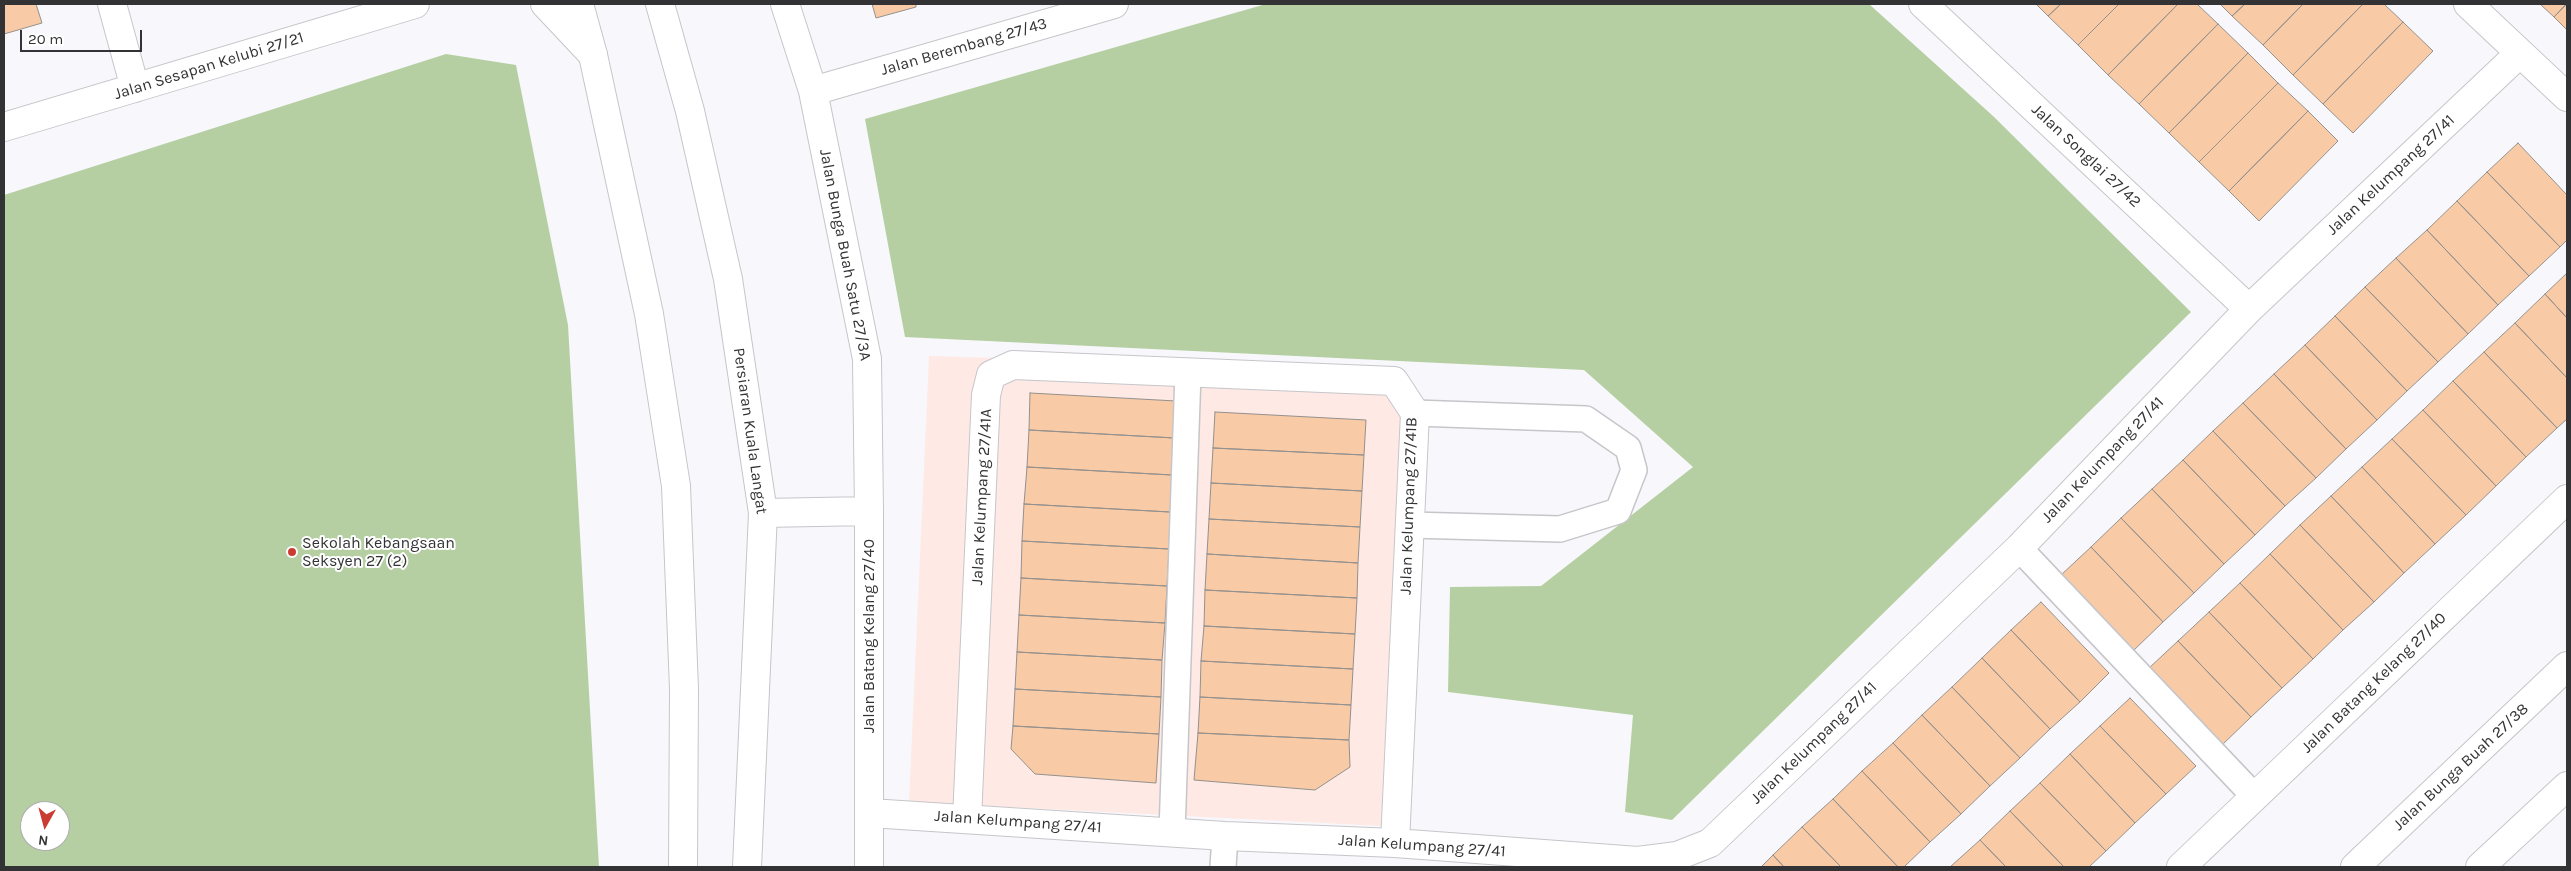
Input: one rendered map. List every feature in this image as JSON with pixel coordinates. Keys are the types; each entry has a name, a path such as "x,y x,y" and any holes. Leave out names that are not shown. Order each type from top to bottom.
{"street":[{"path":"112,4 135,88"},
{"name":"Jalan Sesapan Kelubi 27/21","path":"4,127 415,4"},
{"path":"545,4 593,55"},
{"path":"579,4 593,55 649,314 676,486 684,689 683,867"},
{"name":"Persiaran Kuala Langat","path":"660,4 690,111 728,279 763,513 747,867"},
{"name":"Jalan Bunga Buah Satu 27/3A","path":"786,4 813,91 867,360 869,511"},
{"name":"Jalan Berembang 27/43","path":"813,91 1114,4"},
{"name":"Jalan Songlai 27/42","path":"1923,4 2249,308"},
{"path":"2468,4 2567,97"},
{"name":"Jalan Kelumpang 27/41","path":"870,813 1225,836 1395,843 1638,861 1677,856 1710,843 2019,548 2249,308 2520,53"},
{"name":"Jalan Kelumpang 27/41A","path":"967,819 986,395 991,375 1013,365 1188,373"},
{"name":"Jalan Kelumpang 27/41B","path":"1188,373 1394,381 1414,413 1395,843"},
{"name":"Jalan Batang Kelang 27/40","path":"2181,867 2567,498"},
{"path":"763,513 869,511"},
{"name":"Jalan Batang Kelang 27/40","path":"869,511 869,867"},
{"name":"Jalan Bunga Buah 27/38","path":"2355,867 2567,666"},
{"path":"2480,867 2567,786"}],"lane":[{"path":"1172,832 1188,373"},
{"path":"1410,525 1560,529 1618,511 1634,470 1628,448 1586,419 1414,413"},
{"path":"2019,548 2255,797"},
{"path":"1223,867 1225,836"}],"shaded area":[{"path":"929,356 1403,370 1381,826 909,802"}],"green space":[{"path":"1266,4 1869,4 1993,116 2191,312 1672,820 1625,812 1633,715 1448,692 1450,587 1541,586 1693,467 1584,370 905,337 865,119"},
{"name":"Sekolah Kebangsaan Seksyen 27 (2)","path":"446,54 516,65 568,325 599,867 4,867 4,195"}],"building":[{"path":"4,4 36,4 42,23 4,34"},
{"path":"872,4 916,4 916,7 876,18"},
{"path":"2036,4 2061,4 2048,16"},
{"path":"2061,4 2119,4 2078,45 2048,16"},
{"path":"2119,4 2178,4 2108,75 2078,45"},
{"path":"2178,4 2197,4 2218,24 2139,104 2108,75"},
{"path":"2220,4 2245,4 2232,16"},
{"path":"2245,4 2303,4 2263,45 2232,16"},
{"path":"2303,4 2363,4 2293,75 2263,45"},
{"path":"2363,4 2384,4 2403,22 2323,104 2293,75"},
{"path":"2540,4 2566,4 2554,17"},
{"path":"2567,4 2567,30 2554,17"},
{"path":"2403,22 2433,51 2353,133 2323,104"},
{"path":"2218,24 2248,53 2169,133 2139,104"},
{"path":"2248,53 2278,83 2199,162 2169,133"},
{"path":"2278,83 2308,111 2229,191 2199,162"},
{"path":"2308,111 2338,141 2259,221 2229,191"},
{"path":"2518,143 2567,195 2567,240 2560,247 2487,172"},
{"path":"2487,172 2560,247 2529,276 2457,201"},
{"path":"2457,201 2529,276 2498,305 2427,230"},
{"path":"2427,230 2498,305 2468,334 2396,258"},
{"path":"2396,258 2468,334 2438,362 2365,287"},
{"path":"2567,273 2567,318 2545,294"},
{"path":"2365,287 2438,362 2407,391 2335,316"},
{"path":"2545,294 2567,318 2567,378 2515,323"},
{"path":"2335,316 2407,391 2377,420 2305,345"},
{"path":"2515,323 2567,378 2567,419 2557,428 2484,352"},
{"path":"2305,345 2377,420 2346,449 2274,374"},
{"path":"2484,352 2557,428 2526,457 2453,381"},
{"path":"2274,374 2346,449 2316,478 2243,403"},
{"path":"2453,381 2526,457 2496,486 2423,410"},
{"path":"1030,393 1176,401 1175,438 1029,430"},
{"path":"2243,403 2316,478 2285,506 2213,431"},
{"path":"2423,410 2496,486 2466,515 2392,439"},
{"path":"1215,412 1366,420 1364,455 1213,448"},
{"path":"1029,430 1175,438 1172,475 1027,467"},
{"path":"2213,431 2285,506 2255,535 2183,460"},
{"path":"2392,439 2466,515 2435,544 2362,467"},
{"path":"1213,448 1364,455 1362,491 1211,483"},
{"path":"2183,460 2255,535 2224,564 2152,489"},
{"path":"1027,467 1172,475 1170,512 1024,504"},
{"path":"2362,467 2435,544 2404,573 2331,496"},
{"path":"1211,483 1362,491 1360,527 1209,519"},
{"path":"2152,489 2224,564 2194,593 2121,518"},
{"path":"2331,496 2404,573 2374,602 2300,525"},
{"path":"1024,504 1170,512 1169,549 1022,541"},
{"path":"2121,518 2194,593 2163,622 2091,547"},
{"path":"1209,519 1360,527 1358,563 1207,554"},
{"path":"2300,525 2374,602 2343,630 2270,554"},
{"path":"1022,541 1169,549 1167,586 1021,578"},
{"path":"2091,547 2163,622 2133,651 2061,575"},
{"path":"1207,554 1358,563 1357,598 1205,590"},
{"path":"2270,554 2343,630 2313,659 2240,583"},
{"path":"1021,578 1167,586 1165,623 1019,615"},
{"path":"2240,583 2313,659 2282,688 2209,612"},
{"path":"1205,590 1357,598 1355,634 1204,626"},
{"path":"2041,602 2109,673 2080,702 2011,630"},
{"path":"2209,612 2282,688 2251,717 2178,641"},
{"path":"1019,615 1165,623 1162,660 1017,652"},
{"path":"1204,626 1355,634 1353,669 1201,661"},
{"path":"2011,630 2080,702 2050,729 1982,658"},
{"path":"2178,641 2251,717 2221,746 2148,669"},
{"path":"1017,652 1162,660 1161,697 1015,689"},
{"path":"1982,658 2050,729 2020,758 1952,687"},
{"path":"1201,661 1353,669 1351,705 1200,697"},
{"path":"1952,687 2020,758 1990,786 1922,715"},
{"path":"1015,689 1161,697 1159,734 1013,726"},
{"path":"1200,697 1351,705 1349,740 1198,733"},
{"path":"2130,698 2196,766 2166,794 2100,726"},
{"path":"1922,715 1990,786 1961,814 1893,743"},
{"path":"1013,726 1159,734 1156,783 1035,774 1011,749"},
{"path":"2100,726 2166,794 2135,823 2070,754"},
{"path":"1198,733 1349,740 1350,767 1315,790 1194,780"},
{"path":"1893,743 1961,814 1930,842 1862,771"},
{"path":"2070,754 2135,823 2106,851 2040,783"},
{"path":"1862,771 1930,842 1904,867 1898,867 1833,799"},
{"path":"2040,783 2106,851 2089,867 2064,867 2010,811"},
{"path":"1833,799 1898,867 1841,867 1802,827"},
{"path":"2010,811 2064,867 2006,867 1980,840"},
{"path":"1802,827 1841,867 1784,867 1773,855"},
{"path":"1980,840 2006,867 1950,867"},
{"path":"1773,855 1784,867 1761,867"}],"place":[{"name":"Sekolah Kebangsaan Seksyen 27 (2)","path":"292,552"}]}
